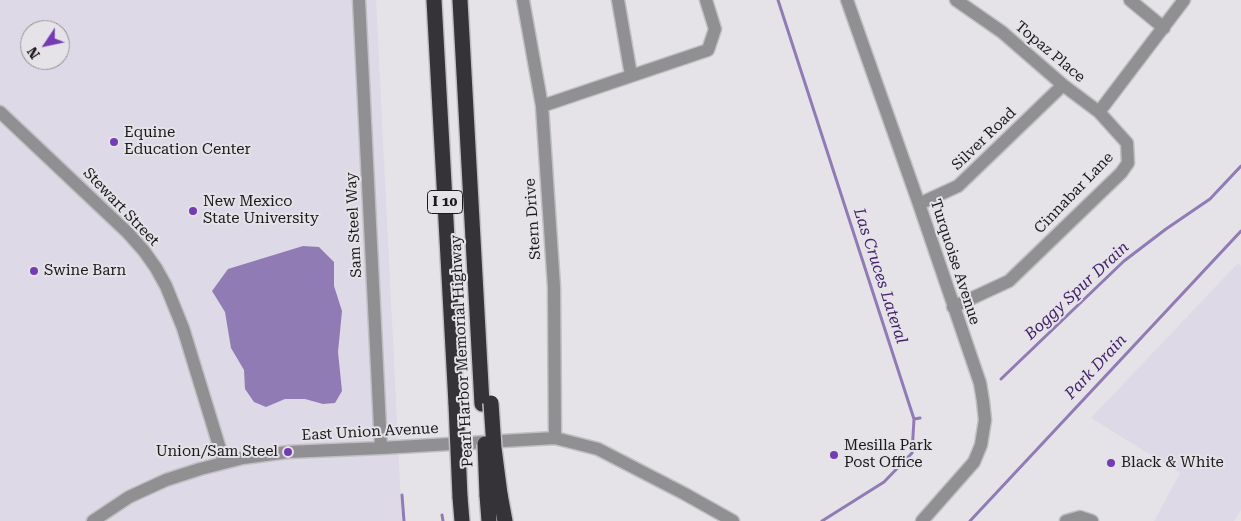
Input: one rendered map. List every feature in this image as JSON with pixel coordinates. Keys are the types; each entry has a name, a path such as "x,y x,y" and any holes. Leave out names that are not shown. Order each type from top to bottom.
{"highway":[{"name":"Pearl Harbor Memorial Highway","path":"434,0 462,521"},
{"name":"Pearl Harbor Memorial Highway","path":"460,0 469,155 494,494 489,521"},
{"path":"494,494 505,521"}],"street":[{"name":"Sam Steel Way","path":"359,0 381,448"},
{"name":"Stern Drive","path":"523,0 542,106 554,287 556,438"},
{"path":"618,0 631,75"},
{"path":"542,106 708,50 715,28 706,0"},
{"name":"Turquoise Avenue","path":"847,0 980,383 986,420 981,445 974,462 922,521"},
{"name":"Topaz Place","path":"956,0 1002,32 1063,85 1099,112"},
{"path":"1130,0 1164,28"},
{"path":"1099,112 1184,0"},
{"name":"Silver Road","path":"919,204 958,186 1063,85"},
{"name":"Stewart Street","path":"0,112 128,234 144,251 156,268 166,286 182,328 224,462"},
{"name":"Cinnabar Lane","path":"953,307 1009,281 1121,173 1128,163 1127,143 1099,112"},
{"name":"East Union Avenue","path":"93,521 147,488 166,480 224,462 288,452 556,438 598,449 734,521"},
{"path":"1067,521 1080,517 1092,521"}],"shaded area":[{"name":"New Mexico State University","path":"0,0 376,0 402,521 0,521"},
{"path":"303,246 319,247 334,262 334,286 342,311 338,352 342,391 335,403 323,404 305,399 285,399 266,407 254,402 245,389 244,370 231,348 225,312 212,291 228,269"},
{"path":"1238,263 1241,266 1241,510 1234,521 1154,521 1180,473 1091,418"}],"waterway":[{"name":"Las Cruces Lateral","path":"778,0 914,419 912,453 884,482 822,521"},
{"name":"Boggy Spur Drain","path":"1001,379 1124,261 1210,199 1241,166"},
{"name":"Park Drain","path":"970,521 1241,231"},
{"name":"Boggy Spur Drain","path":"914,419 920,418"},
{"path":"402,495 404,521"},
{"name":"Park Drain","path":"442,515 443,521"}],"place":[{"name":"Equine Education Center","path":"114,142"},
{"name":"New Mexico State University","path":"193,211"},
{"name":"Swine Barn","path":"34,271"},
{"name":"Union/Sam Steel","path":"288,452"},
{"name":"Mesilla Park Post Office","path":"834,455"},
{"name":"Black & White","path":"1111,463"}]}
